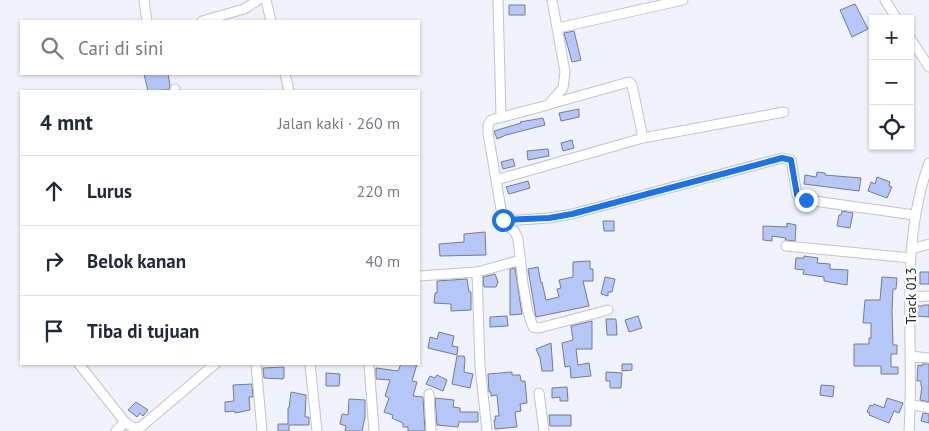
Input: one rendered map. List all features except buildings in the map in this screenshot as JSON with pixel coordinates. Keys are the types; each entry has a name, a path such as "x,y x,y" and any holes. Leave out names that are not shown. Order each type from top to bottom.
{"street":[{"path":"144,0 147,20"},
{"path":"206,20 244,9 258,0"},
{"path":"266,0 271,20"},
{"path":"498,0 501,116"},
{"path":"548,105 563,88 564,81 558,28 552,0"},
{"path":"558,28 683,0"},
{"path":"885,0 894,15"},
{"path":"914,44 929,65"},
{"path":"285,75 289,90"},
{"path":"608,310 535,328 531,323 517,235 503,220 488,127 491,120 501,116 629,82 632,85 643,138"},
{"path":"496,180 643,138 784,112"},
{"path":"503,220 549,218 572,214 782,158 791,160 797,195 800,199 914,215"},
{"name":"Track 013","path":"909,431 911,253 914,215 921,185 929,163"},
{"path":"786,246 911,253 929,244"},
{"path":"420,276 477,272 520,260"},
{"path":"477,272 480,366 487,431"},
{"path":"911,297 929,296"},
{"path":"910,356 929,358"},
{"path":"80,365 125,422 133,428 138,428 214,365"},
{"path":"256,365 262,431"},
{"path":"310,365 317,431"},
{"path":"369,365 374,431"},
{"path":"539,393 544,431"},
{"path":"429,394 432,431"},
{"path":"910,404 929,408"},
{"path":"116,431 125,422"}],"route":[{"path":"503,220 549,218 572,214 782,158 791,160 797,195 800,199 806,200"}]}
